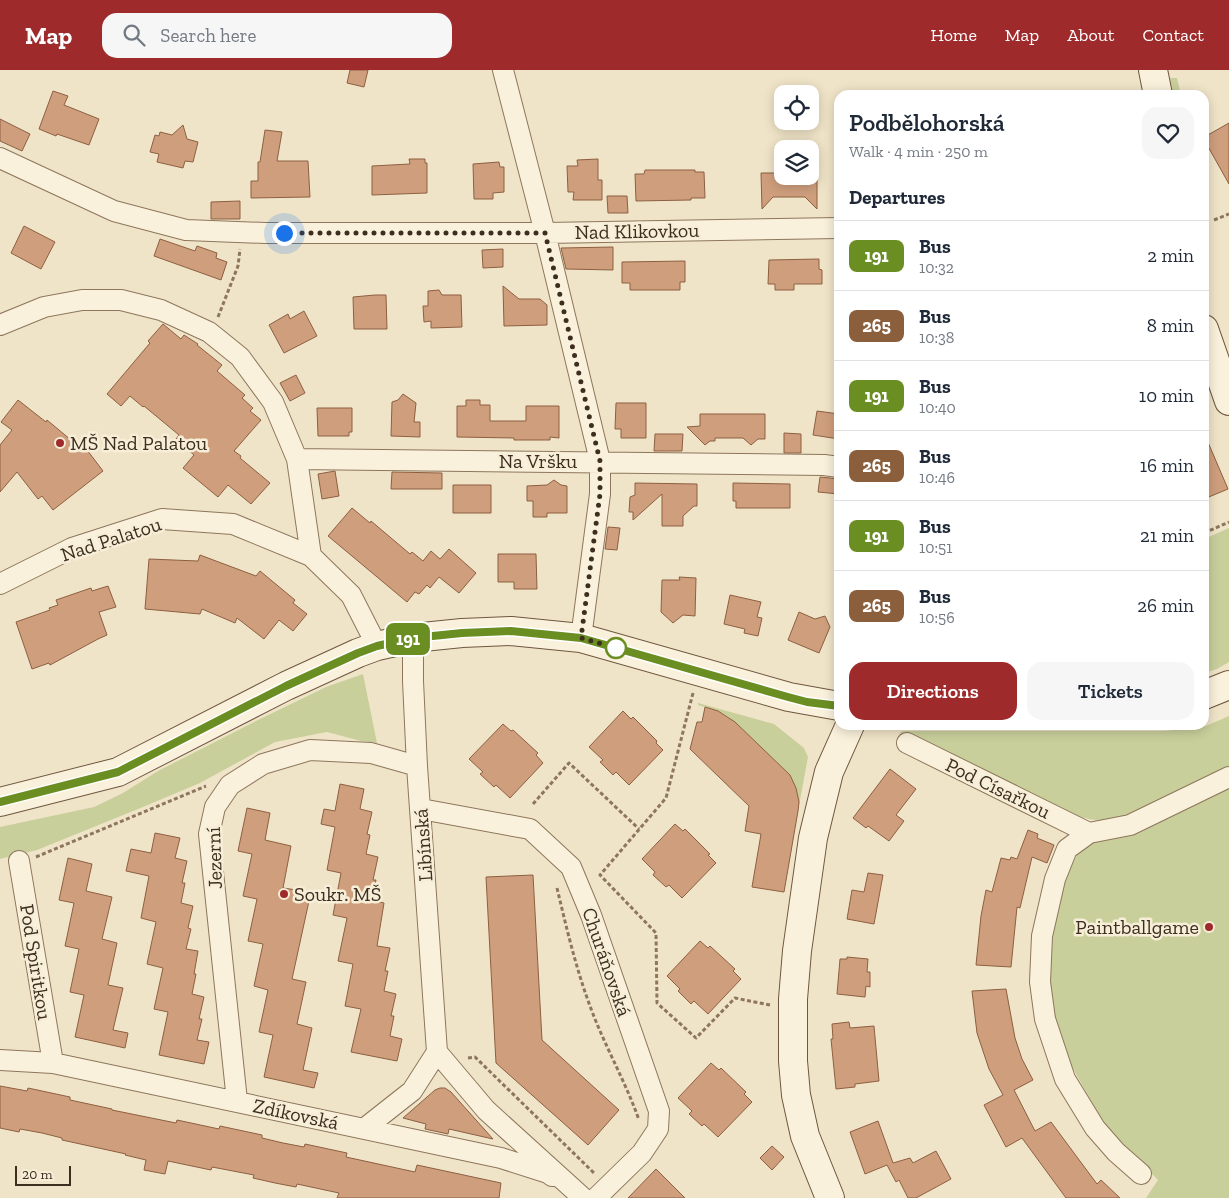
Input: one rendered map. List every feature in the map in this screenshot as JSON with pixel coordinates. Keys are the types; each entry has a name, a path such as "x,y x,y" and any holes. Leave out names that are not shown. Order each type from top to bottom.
{"main road":[{"path":"1153,70 1157,90"},
{"path":"1209,343 1229,401"},
{"path":"0,802 118,772 286,686 358,653 377,646 413,638 511,631 581,638 788,697 834,705"},
{"path":"1209,693 1229,685"},
{"path":"830,1198 805,1136 796,1095 793,998 797,951 813,838 829,772 848,730"}],"street":[{"path":"503,70 545,233 600,461 600,494 581,638"},
{"name":"Nad Klikovkou","path":"0,158 114,211 186,230 265,233 545,233 834,228"},
{"path":"0,326 44,307 82,300 121,300 161,310 209,332 240,356 273,402 297,459 311,556 351,595 377,646"},
{"name":"Na Vršku","path":"297,459 600,461 824,464 834,466"},
{"name":"Nad Palatou","path":"0,584 72,548 162,519 233,524 311,556"},
{"name":"Libínská","path":"413,638 417,766 437,1052"},
{"name":"Pod Císařkou","path":"908,743 1090,833"},
{"name":"Jezerní","path":"237,1102 209,834 215,807 230,785 263,764 310,750 371,754 417,766"},
{"path":"1141,1174 1116,1152 1090,1120 1065,1079 1045,1018 1040,982 1042,936 1054,879 1067,848 1090,833 1130,825 1229,777"},
{"name":"Churáňovská","path":"421,809 530,829 571,867 591,915 659,1111 658,1129 642,1153 596,1198"},
{"name":"Pod Spiritkou","path":"19,861 53,1064"},
{"path":"365,1128 412,1091 437,1052 486,1110 582,1198"},
{"name":"Zdíkovská","path":"0,1060 53,1064 501,1158 548,1173 582,1198"}],"path":[{"path":"1214,220 1229,214"},
{"path":"217,319 238,266"},
{"path":"1209,532 1229,522"},
{"path":"694,692 666,798 600,875 656,933 657,1003 696,1038 735,998 776,1007"},
{"path":"533,804 569,763 639,829"},
{"path":"19,861 37,857 206,786"},
{"path":"563,860 554,874 569,939 592,1013 633,1104 640,1124"},
{"path":"462,1058 475,1057 597,1175"}],"green space":[{"path":"1170,78 1177,78 1180,90 1172,90"},
{"path":"1229,528 1229,662 1209,671 1209,537"},
{"path":"363,674 377,743 327,732 275,742 200,783 37,850 0,859 0,827 94,807 123,793 158,771 260,719 326,687"},
{"path":"698,703 774,724 804,748 808,757 798,811 796,788 786,771 730,718 718,711 698,705"},
{"path":"1229,716 1229,767 1124,820 1117,821 1091,820 1072,814 987,771 899,733 903,731 1209,730 1209,725"},
{"path":"1229,788 1229,1198 1146,1198 1158,1180 1106,1128 1071,1065 1059,1035 1052,1006 1050,972 1055,914 1063,882 1079,851 1094,841 1133,835 1208,795"}],"building":[{"path":"350,70 368,70 364,87 347,83"},
{"path":"53,91 68,96 64,105 99,119 89,145 39,129"},
{"path":"0,119 30,134 22,151 0,141"},
{"path":"1229,123 1229,184 1209,148 1209,134"},
{"path":"183,125 187,139 198,142 193,162 185,161 183,168 157,162 159,154 150,152 155,135 159,136 160,132 172,135"},
{"path":"265,130 282,132 277,161 308,161 310,197 251,198 251,181 258,181 258,162 260,162"},
{"path":"409,159 425,159 425,163 427,163 427,193 372,195 372,166 410,164"},
{"path":"598,159 598,180 602,180 602,200 573,200 574,192 568,192 567,166 578,166 577,160"},
{"path":"499,162 500,167 504,167 504,192 493,193 493,199 474,199 473,164"},
{"path":"645,170 695,170 695,172 704,172 705,198 636,201 635,174 644,174"},
{"path":"761,173 774,173 774,185 817,185 817,209 805,197 773,197 762,209"},
{"path":"607,196 627,196 628,213 608,213"},
{"path":"240,201 240,219 211,219 211,202"},
{"path":"24,226 55,242 41,269 11,253"},
{"path":"160,239 195,251 197,246 217,253 216,258 227,262 221,280 154,256"},
{"path":"613,247 613,270 566,269 561,248"},
{"path":"503,249 503,267 483,268 482,250"},
{"path":"819,259 819,269 822,270 822,284 794,284 794,290 775,290 775,284 768,284 769,260"},
{"path":"685,261 685,282 680,282 680,290 630,290 630,283 622,283 622,262"},
{"path":"503,286 519,299 540,299 547,305 547,325 504,326"},
{"path":"439,290 442,295 461,295 462,327 431,328 431,321 424,322 423,306 428,306 428,291"},
{"path":"386,295 387,329 354,329 353,297"},
{"path":"304,311 317,336 284,353 269,325 288,314 290,319"},
{"path":"163,324 181,339 184,335 198,344 222,365 217,371 245,395 242,398 253,408 250,411 261,420 234,451 270,483 251,504 228,485 218,497 183,468 194,455 176,439 179,435 130,396 121,406 107,394 150,343 148,341"},
{"path":"296,375 305,393 290,401 280,383"},
{"path":"403,394 416,403 414,422 420,422 420,437 391,436 392,402 398,400"},
{"path":"18,400 46,422 47,420 77,445 81,442 103,471 53,510 42,496 38,499 17,472 0,492 0,445 12,430 1,422"},
{"path":"466,400 480,400 480,405 490,405 490,421 526,421 526,406 559,406 559,438 550,437 550,440 514,440 514,438 457,437 457,406 466,406"},
{"path":"616,403 646,403 646,438 621,438 621,429 615,429"},
{"path":"317,408 352,408 352,432 349,432 349,436 318,436"},
{"path":"817,411 834,413 834,438 813,435"},
{"path":"700,414 765,414 765,439 758,439 751,445 743,438 715,438 715,441 710,441 705,445 687,427 700,426"},
{"path":"784,433 801,434 801,453 784,453"},
{"path":"655,434 683,434 682,451 654,451"},
{"path":"1209,445 1228,489 1209,497"},
{"path":"335,471 339,496 322,499 318,474"},
{"path":"392,472 442,473 442,489 391,489"},
{"path":"820,477 834,478 834,494 818,492"},
{"path":"554,480 561,485 567,486 567,513 547,513 547,517 533,517 533,501 527,501 527,486 547,485"},
{"path":"635,483 697,484 697,506 694,506 683,516 683,526 662,526 662,494 633,520 633,512 629,512 630,497 635,495"},
{"path":"733,483 790,484 790,508 736,508 736,501 733,501"},
{"path":"453,485 491,485 491,513 453,513"},
{"path":"352,508 370,523 371,521 410,554 412,552 423,561 431,551 440,559 449,549 476,573 459,593 439,577 430,588 427,585 419,594 415,592 407,602 328,536"},
{"path":"608,527 620,528 617,550 605,549"},
{"path":"498,554 536,554 537,589 514,589 514,582 498,582"},
{"path":"200,555 256,576 260,571 295,600 293,603 307,614 293,631 279,620 264,639 237,618 235,623 202,609 200,614 145,609 149,559 198,561"},
{"path":"679,577 696,578 695,616 683,615 673,623 661,612 662,580 680,580"},
{"path":"108,586 116,607 99,612 107,635 50,665 49,663 32,669 16,622 50,610 49,608 58,605 56,600 91,588 92,591"},
{"path":"730,595 761,602 757,617 762,618 758,636 744,633 745,629 724,624"},
{"path":"799,612 815,619 825,616 830,627 819,653 788,640"},
{"path":"705,707 718,711 735,722 790,775 796,788 799,802 798,811 784,892 752,887 761,834 745,831 749,806 690,749 697,722 702,722"},
{"path":"623,711 631,719 633,717 657,741 656,743 663,750 629,785 616,772 613,775 600,762 603,760 589,747"},
{"path":"503,724 511,731 513,730 538,753 536,755 543,763 510,798 480,774 483,772 469,759"},
{"path":"890,769 916,789 896,815 904,821 889,841 853,818"},
{"path":"340,784 364,789 360,809 372,812 367,834 370,835 366,854 378,857 373,880 376,880 372,900 384,903 377,946 390,948 385,971 388,971 384,991 396,994 391,1016 394,1016 390,1036 402,1039 397,1061 351,1052 361,1009 345,1006 353,964 338,961 347,918 333,915 341,873 327,870 335,827 321,824 324,809 335,811"},
{"path":"247,808 270,813 265,840 291,846 283,888 297,890 295,898 309,901 292,979 306,982 297,1024 312,1028 303,1070 318,1073 314,1088 264,1077 273,1035 259,1032 268,990 254,986 263,944 248,941 257,899 243,896 252,854 238,851"},
{"path":"675,824 683,831 685,829 710,854 708,855 716,863 682,898 669,885 666,887 653,875 655,872 642,859"},
{"path":"1028,830 1038,834 1037,838 1054,845 1047,863 1032,857 1020,908 1017,907 1011,967 976,965 981,916 986,890 992,892 1001,858 1010,860 1011,857 1017,859"},
{"path":"155,833 180,838 175,858 187,861 182,883 185,883 181,903 193,906 188,928 191,929 186,949 198,951 192,994 204,997 199,1019 202,1019 197,1040 209,1042 204,1064 159,1055 168,1012 154,1009 163,968 147,964 156,922 141,918 149,876 126,871 131,849 151,853"},
{"path":"68,858 92,864 86,891 112,897 102,939 117,943 108,985 123,988 113,1030 128,1033 125,1048 75,1037 84,995 70,992 79,949 65,946 74,903 59,900"},
{"path":"868,873 883,875 874,924 847,919 852,890 864,892"},
{"path":"533,875 542,1040 619,1110 588,1145 496,1063 486,877"},
{"path":"700,941 708,948 710,946 735,969 733,971 741,979 708,1014 694,1001 691,1004 667,976"},
{"path":"847,957 868,959 867,972 870,972 870,987 866,986 865,997 837,994 840,959 847,959"},
{"path":"1006,989 1015,1038 1022,1059 1033,1080 1014,1090 1035,1131 1051,1122 1097,1184 1101,1180 1120,1198 1066,1198 1022,1138 1006,1147 984,1105 1003,1095 989,1069 977,1033 972,991"},
{"path":"849,1022 850,1028 874,1026 879,1081 855,1084 855,1087 836,1089 831,1039 833,1039 832,1024"},
{"path":"711,1063 719,1070 721,1068 746,1092 744,1094 752,1102 718,1137 689,1114 692,1111 678,1098"},
{"path":"0,1086 27,1091 28,1088 70,1097 70,1100 112,1110 176,1123 177,1120 219,1129 220,1126 262,1135 262,1138 283,1143 304,1147 305,1144 347,1153 346,1157 415,1172 417,1165 501,1183 499,1198 337,1198 339,1193 297,1184 296,1187 275,1183 253,1178 254,1175 212,1167 211,1170 168,1161 165,1174 144,1170 146,1160 126,1154 62,1140 62,1138 42,1133 20,1129 19,1132 0,1128"},
{"path":"445,1088 451,1092 493,1139 449,1129 448,1134 425,1129 426,1124 403,1118 435,1090"},
{"path":"878,1121 893,1163 910,1158 913,1163 936,1151 951,1179 916,1198 908,1198 899,1180 896,1182 887,1165 865,1174 850,1132"},
{"path":"772,1146 784,1157 772,1170 760,1158"},
{"path":"656,1169 685,1198 628,1198"}],"bus line":[{"name":"191","path":"0,802 118,772 286,686 358,653 377,646 413,638 511,631 581,638 788,697 834,706"}],"place":[{"name":"MŠ Nad Palatou","path":"60,443"},
{"name":"Soukr. MŠ","path":"284,894"},
{"name":"Paintballgame","path":"1209,927"}],"route":[{"path":"284,233 545,233 600,461 600,494 581,638 616,648"}]}
